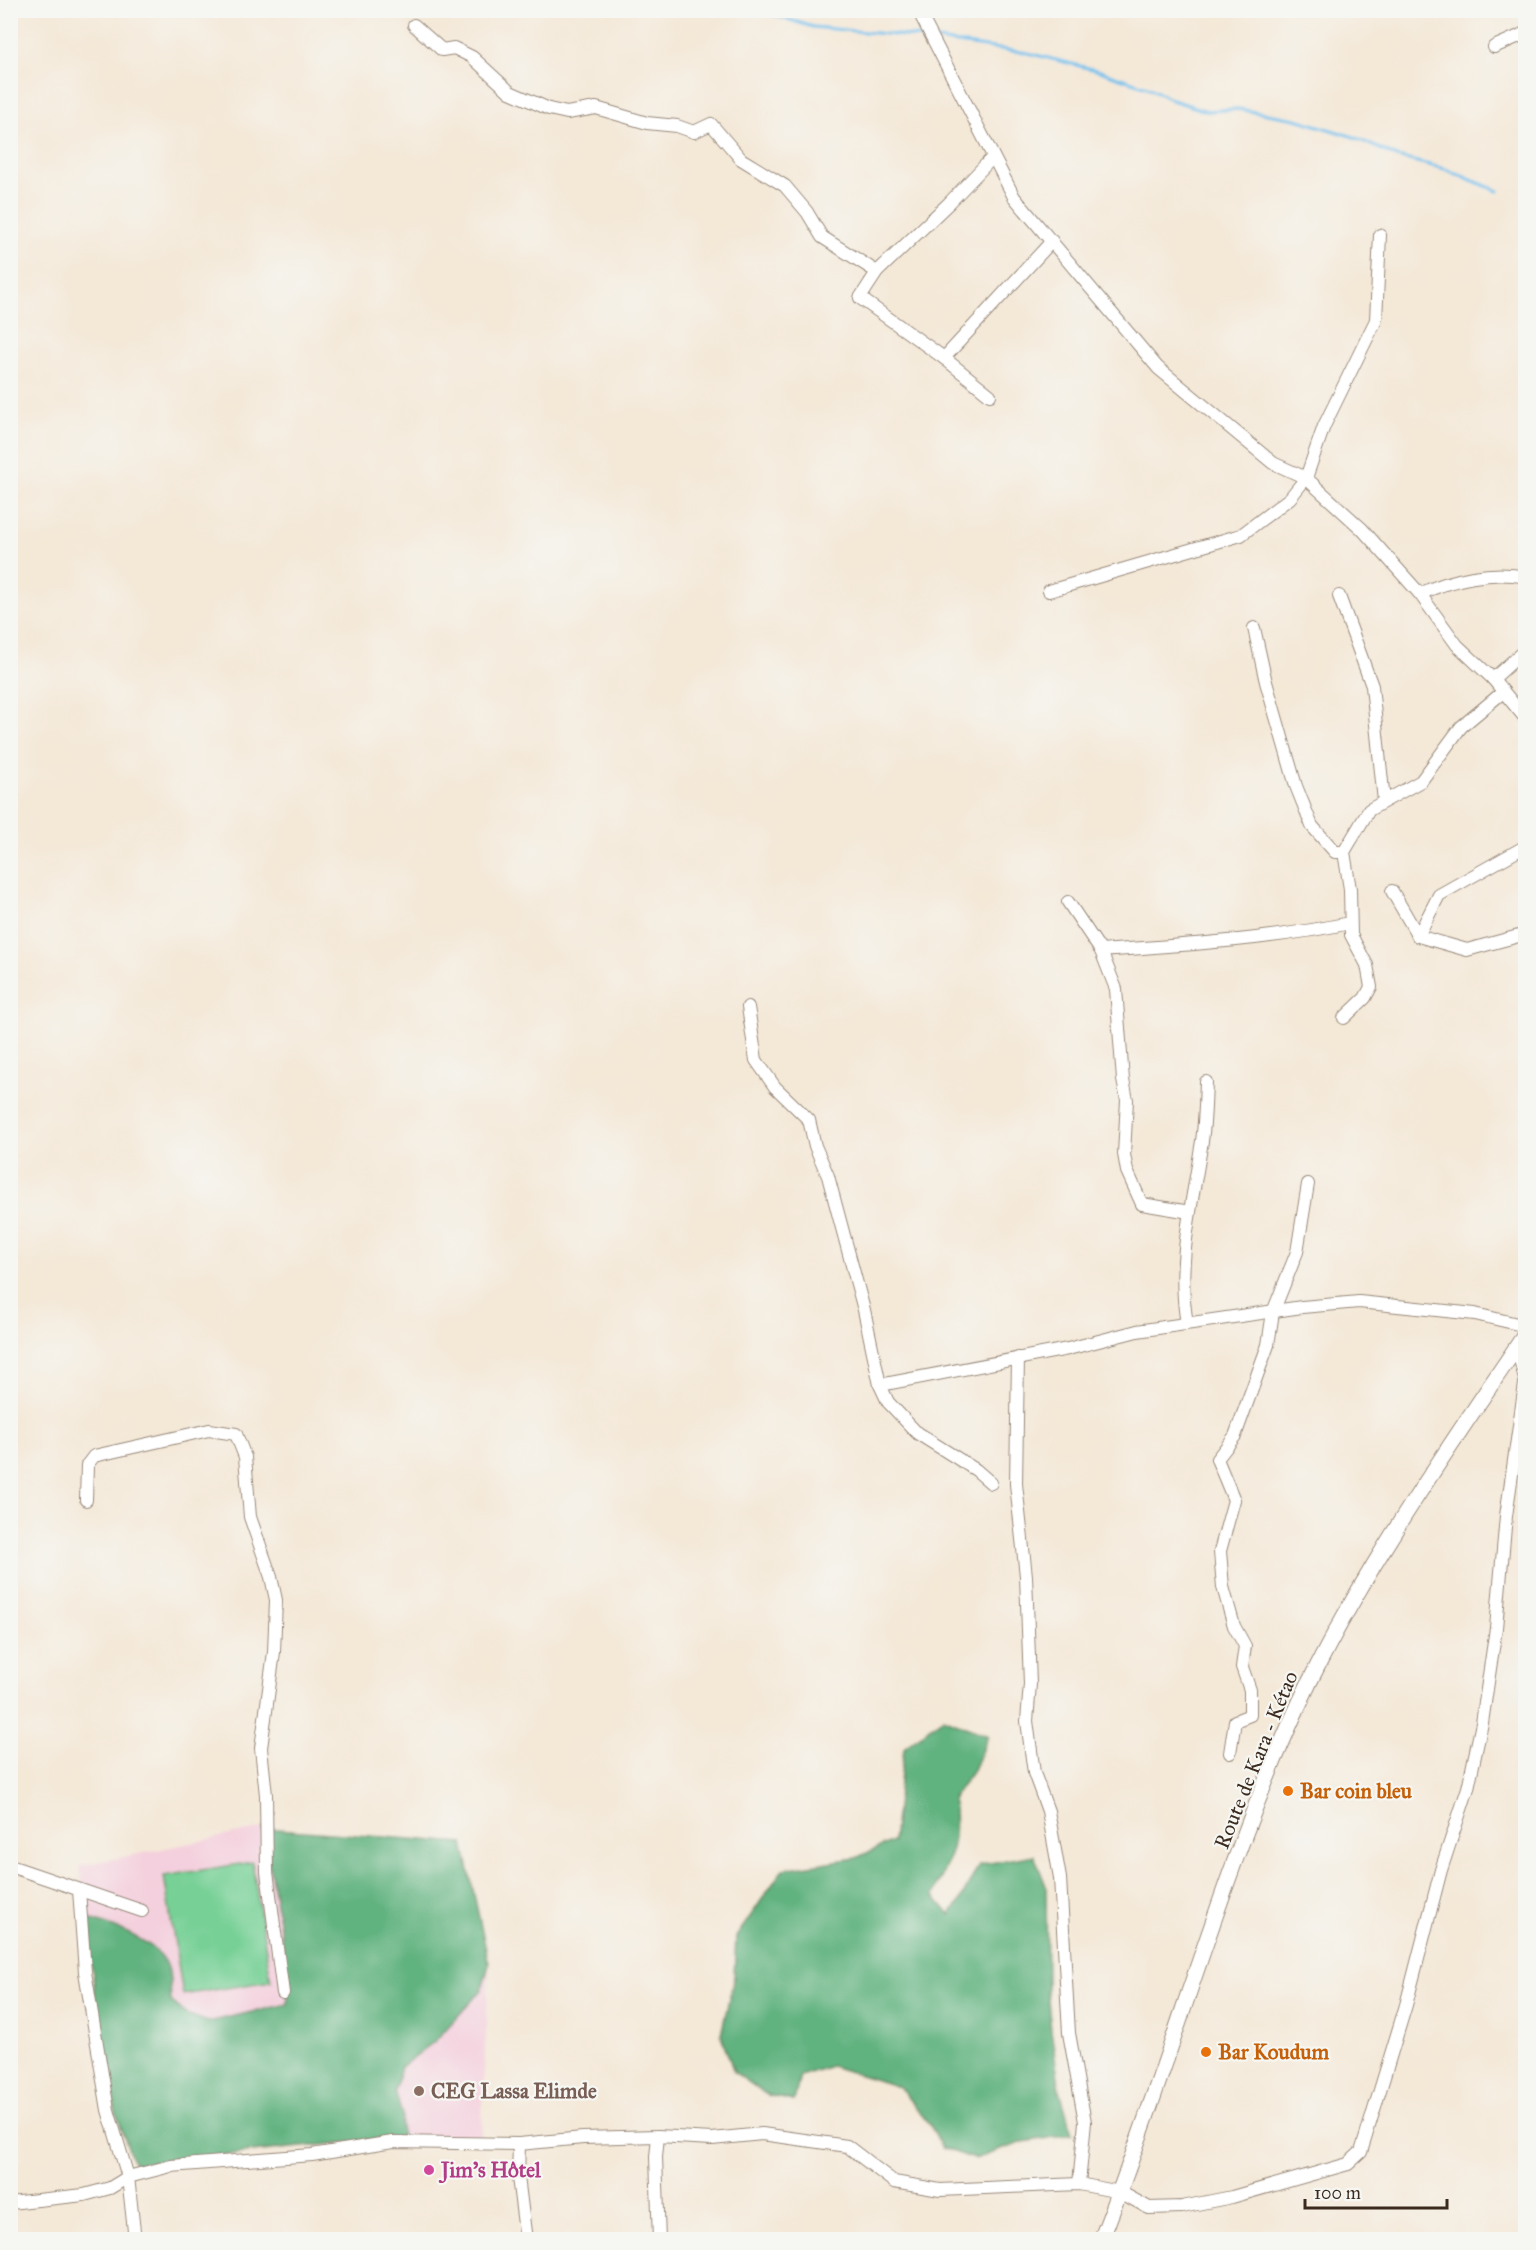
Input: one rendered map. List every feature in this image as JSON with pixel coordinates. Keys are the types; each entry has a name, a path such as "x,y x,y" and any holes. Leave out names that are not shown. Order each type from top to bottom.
{"main road":[{"name":"Route de Kara - Kétao","path":"1101,2240 1259,1801 1310,1682 1339,1626 1397,1531 1521,1339"}],"street":[{"path":"918,10 1014,197 1158,368 1273,463 1306,478 1362,529 1420,594 1457,645 1493,680 1526,719"},
{"path":"414,25 442,50 454,48 472,57 510,92 549,109 567,113 596,108 647,123 677,126 694,132 711,124 741,159 785,186 807,212 822,237 876,272"},
{"path":"1494,47 1526,33"},
{"path":"990,395 944,358 860,298 876,272 950,203 993,157"},
{"path":"1049,591 1241,534 1290,498 1306,478 1324,426 1376,320 1380,235"},
{"path":"944,358 1052,241"},
{"path":"1420,594 1458,578 1511,574 1526,577"},
{"path":"1339,597 1372,686 1384,801"},
{"path":"1254,628 1266,682 1296,786 1312,826 1335,852 1344,852"},
{"path":"1493,680 1526,649"},
{"path":"1344,1018 1365,998 1371,987 1371,976 1351,935 1350,889 1344,852 1369,810 1421,781 1461,727 1503,692"},
{"path":"1418,936 1439,895 1526,846"},
{"path":"1392,891 1418,936 1467,950 1526,934"},
{"path":"1068,902 1101,951 1116,989 1119,1048 1127,1100 1123,1139 1127,1171 1142,1204 1190,1212"},
{"path":"1101,951 1271,936 1350,923"},
{"path":"748,1007 756,1060 775,1087 809,1120 815,1146 828,1176 864,1310 880,1385 888,1402 917,1433 976,1470 991,1483"},
{"path":"1187,1323 1183,1302 1183,1282 1190,1212 1202,1144 1206,1082"},
{"path":"1230,1754 1235,1721 1250,1715 1250,1690 1242,1667 1245,1646 1234,1626 1223,1587 1220,1551 1234,1500 1218,1459 1235,1436 1268,1345 1274,1312 1297,1252 1308,1184"},
{"path":"880,1385 1018,1358 1137,1331 1359,1302 1475,1314 1526,1326"},
{"path":"10,2203 84,2195 110,2188 128,2177 171,2166 312,2155 393,2142 519,2144 658,2136 712,2139 762,2134 847,2146 894,2182 940,2190 1079,2184 1120,2192 1149,2208 1182,2207 1331,2171 1348,2164 1361,2152 1406,2005 1441,1870 1468,1788 1482,1723 1496,1628 1506,1516 1525,1384 1521,1339"},
{"path":"1018,1358 1016,1484 1026,1576 1030,1684 1027,1721 1034,1773 1048,1811 1060,1878 1070,2033 1085,2122 1079,2184"},
{"path":"86,1500 87,1465 94,1456 209,1430 236,1434 245,1457 250,1517 271,1577 276,1600 274,1652 261,1748 266,1795 267,1872 283,1993"},
{"path":"10,1866 142,1911"},
{"path":"79,1890 85,1971 108,2110 128,2177 135,2240"},
{"path":"658,2136 656,2157 659,2240"},
{"path":"519,2144 518,2177 526,2240"}],"shaded area":[{"path":"263,1828 463,1843 489,1964 481,2137 401,2137 134,2164 98,2019 80,1866"}],"green space":[{"path":"943,1718 988,1736 972,1772 953,1798 955,1827 952,1848 933,1895 950,1915 979,1865 1034,1855 1046,1886 1047,1989 1051,2030 1060,2091 1072,2134 1024,2142 975,2159 942,2148 930,2125 899,2087 831,2066 800,2076 794,2101 767,2095 734,2072 721,2035 734,1977 736,1937 783,1869 856,1858 893,1841 904,1748"},
{"path":"263,1828 463,1843 489,1964 482,1990 435,2041 401,2067 395,2091 402,2115 401,2137 134,2164 116,2113 98,2019 86,1918 133,1936 155,1950 163,1958 168,1968 171,2001 186,2014 208,2022 288,2004 283,1945"},
{"path":"252,1862 271,1981 183,1995 164,1876"}],"waterway":[{"path":"758,10 813,27 928,38"},
{"path":"937,40 1028,53 1100,71 1150,88 1172,100 1207,111 1238,109 1296,119 1354,137 1397,157 1445,169 1498,191"}],"place":[{"name":"Bar coin bleu","path":"1288,1791"},
{"name":"Bar Koudum","path":"1206,2052"},
{"name":"CEG Lassa Elimde","path":"419,2091"},
{"name":"Jim's Hôtel","path":"429,2170"}]}
